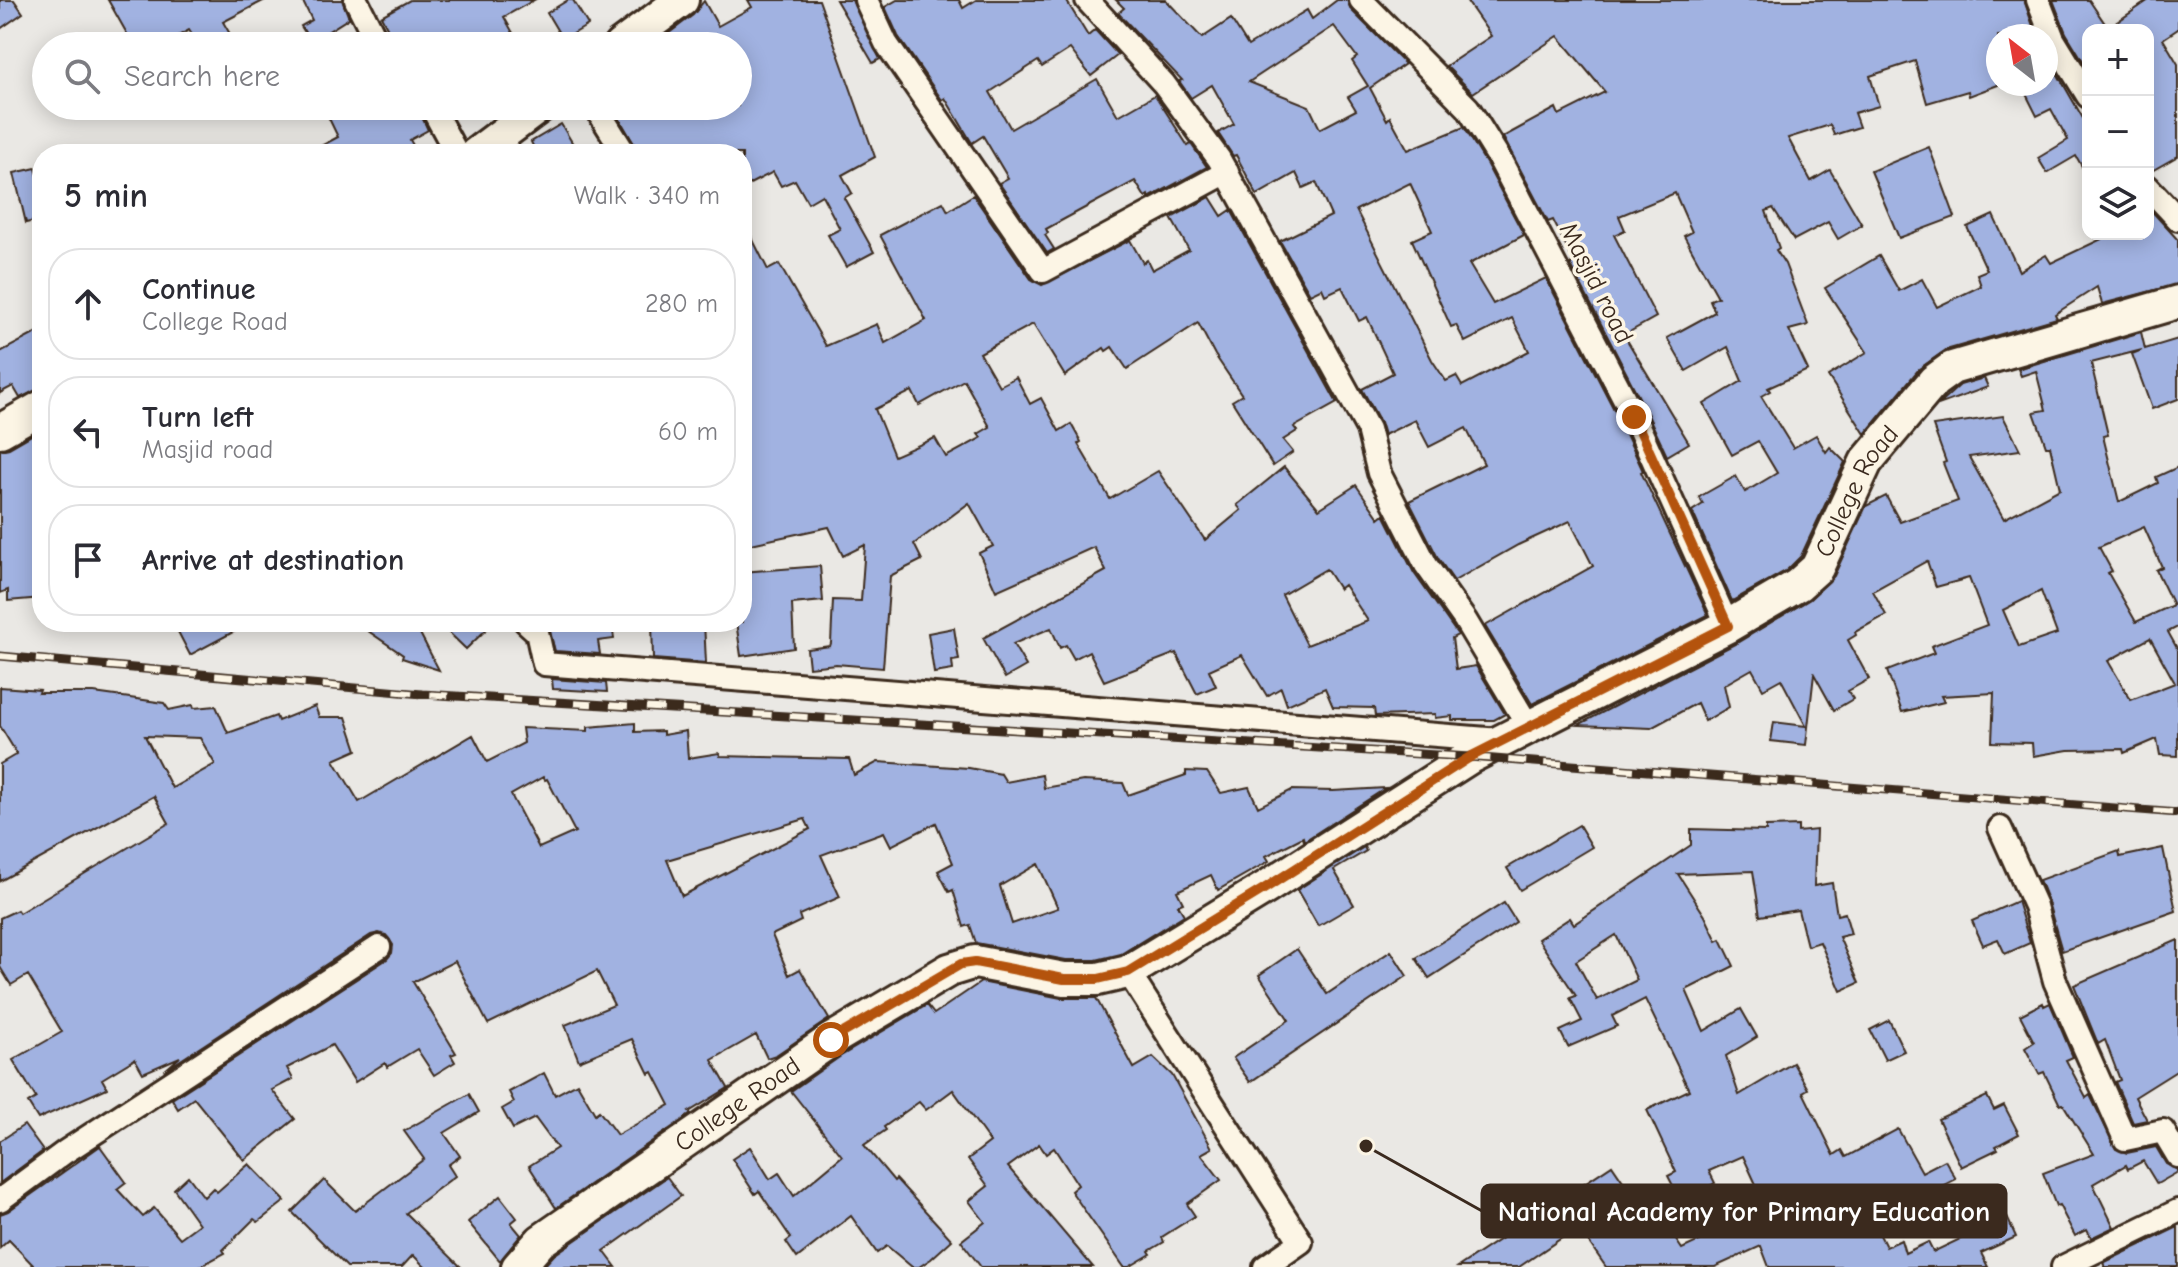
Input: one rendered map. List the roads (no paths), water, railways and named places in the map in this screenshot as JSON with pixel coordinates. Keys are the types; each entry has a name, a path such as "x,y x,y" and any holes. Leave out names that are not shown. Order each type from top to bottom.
{"street":[{"path":"356,0 372,32"},
{"path":"866,0 886,43 1043,271 1227,172"},
{"path":"537,632 544,664 1516,733 1465,620 1426,565 1379,473 1368,429 1227,172 1164,84 1087,0"},
{"name":"Masjid road","path":"1361,0 1468,108 1499,158 1634,417 1728,626"},
{"path":"2038,0 2053,39 2082,86"},
{"path":"638,32 676,2"},
{"path":"439,120 452,144"},
{"path":"489,144 521,120"},
{"path":"604,120 619,144"},
{"path":"2154,193 2178,219"},
{"name":"College Road","path":"518,1267 541,1241 806,1058 949,970 975,962 1064,979 1098,979 1128,972 1470,757 1728,626 1798,585 1817,568 1866,462 1944,373 1952,368 2178,302"},
{"path":"0,431 32,413"},
{"path":"2000,828 2035,906 2055,981 2125,1139 2163,1131 2178,1156"},
{"path":"0,1200 65,1152 379,947"},
{"path":"1128,972 1301,1242 1265,1267"},
{"path":"2063,1267 2178,1211"}],"railway":[{"path":"0,656 422,694 1470,757 2178,813"}],"place":[{"name":"National Academy for Primary Education","path":"1366,1146"}]}
